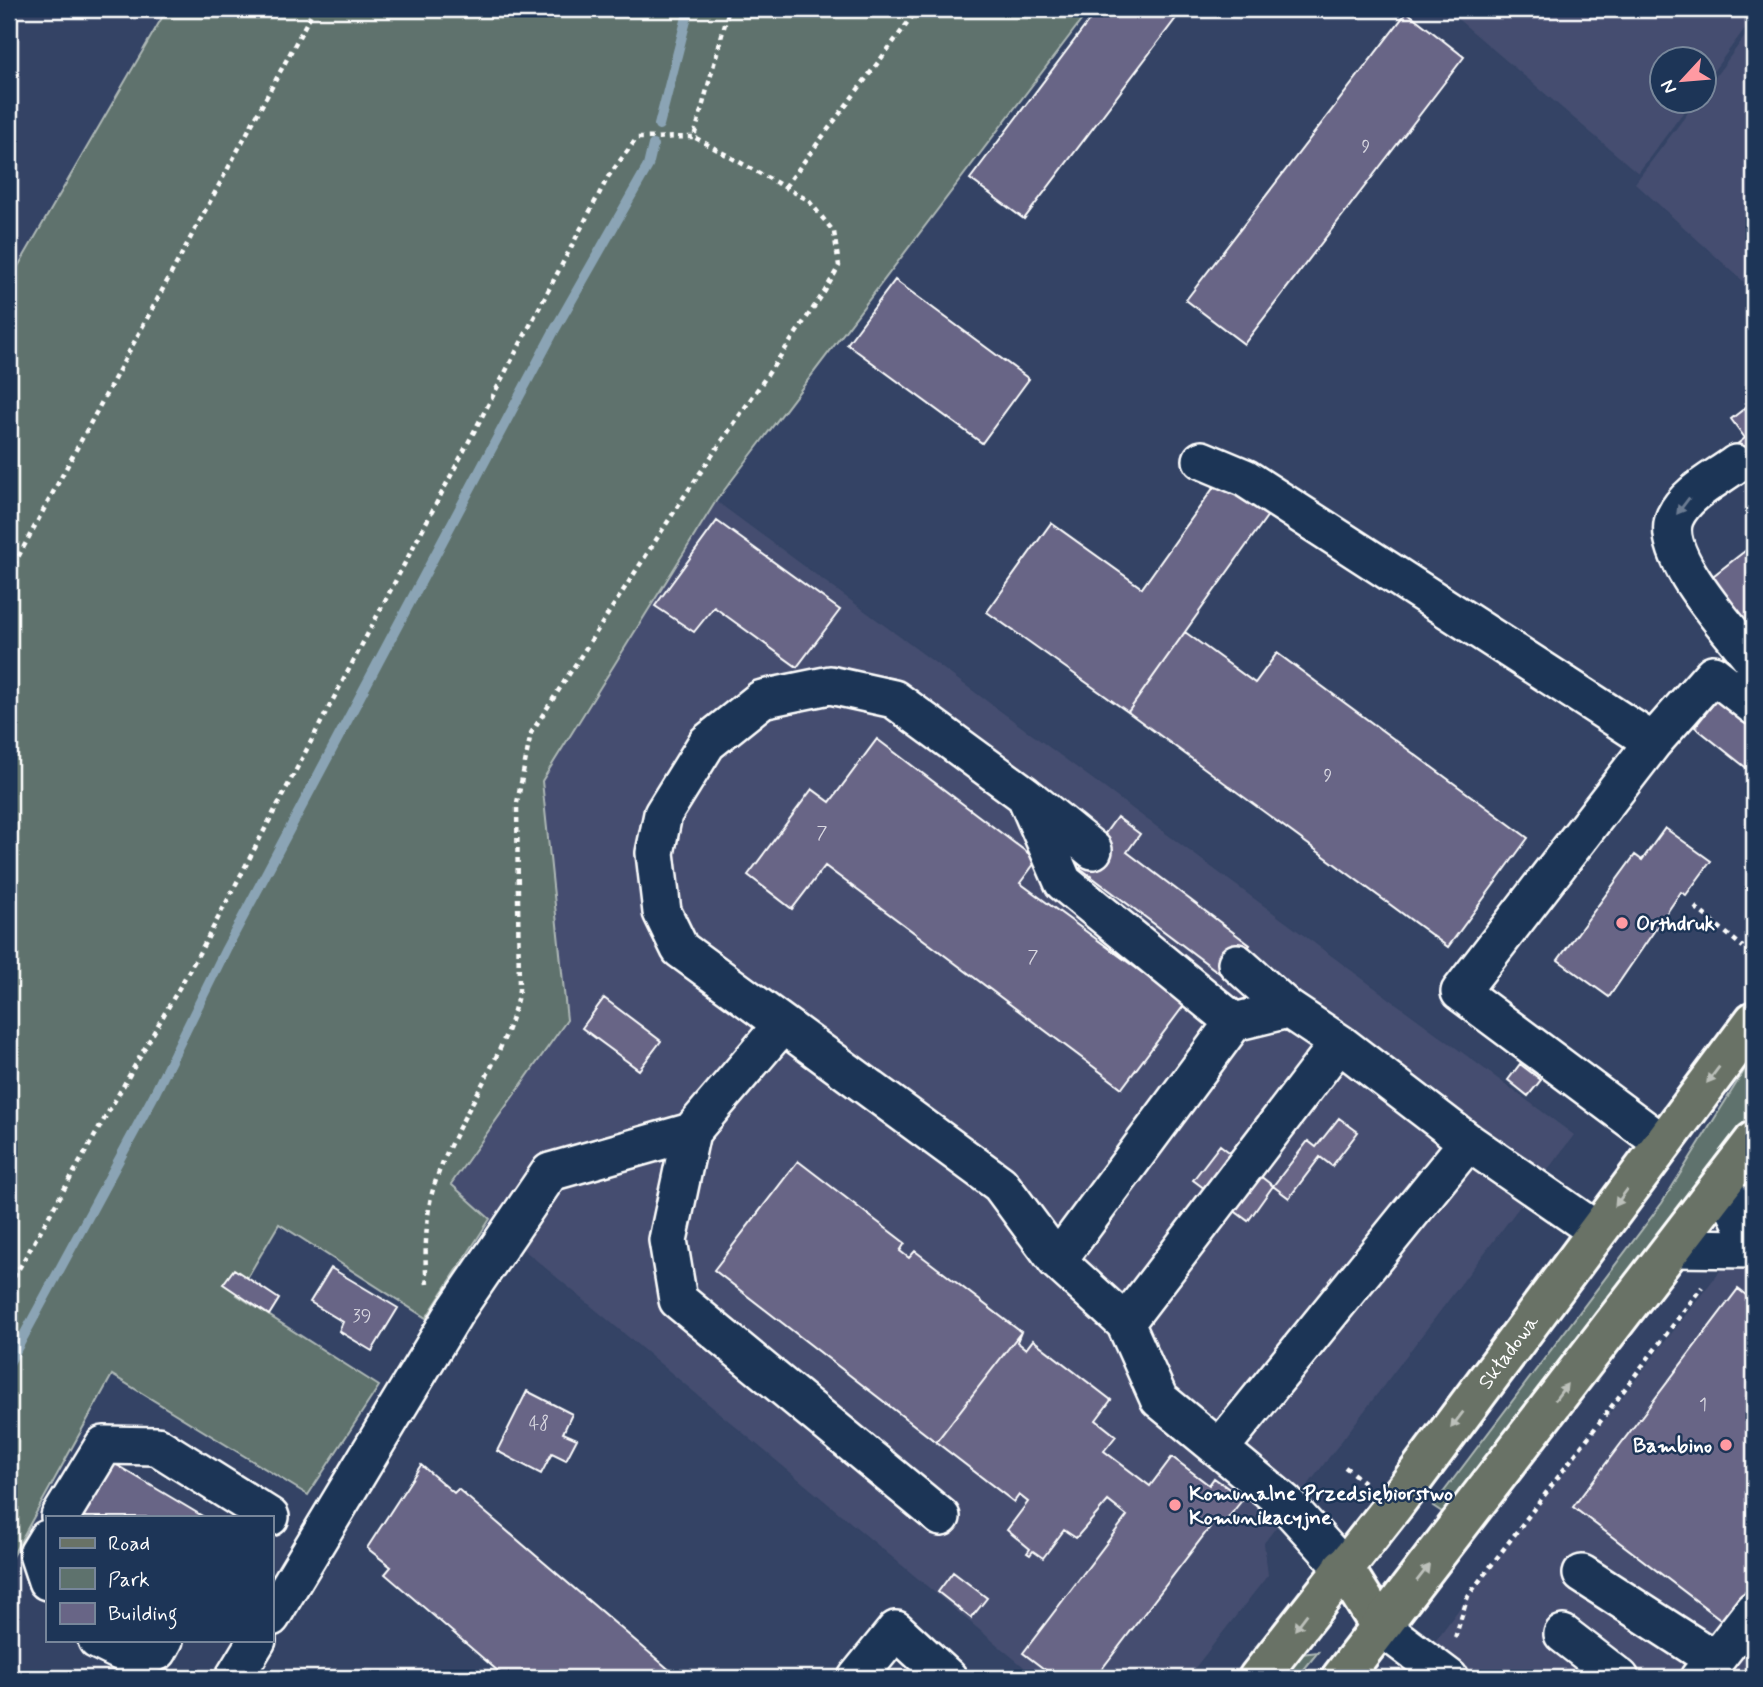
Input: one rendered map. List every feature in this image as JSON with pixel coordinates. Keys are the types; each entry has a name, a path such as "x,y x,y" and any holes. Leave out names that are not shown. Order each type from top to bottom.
{"main road":[{"name":"Składowa","path":"1258,1678 1394,1504 1661,1142 1754,1021"},
{"path":"1342,1678 1754,1141"},
{"path":"1343,1567 1380,1626"}],"street":[{"path":"1202,460 1245,478 1653,742"},
{"path":"1736,464 1688,499 1674,519 1673,540 1682,565 1754,660"},
{"path":"1661,1142 1460,992 1653,742 1713,674 1754,706"},
{"path":"1093,850 1025,795 894,699 830,684 762,699 708,743 663,814 655,853 662,912 680,949 1000,1184 1057,1261 1125,1322 1159,1399 1285,1503 1343,1567"},
{"path":"1025,795 1063,882 1234,1022"},
{"path":"1237,963 1288,1009 1339,1043 1468,1142 1597,1231"},
{"path":"1057,1261 1234,1022 1288,1009"},
{"path":"782,1025 691,1132 668,1240 678,1300 941,1517"},
{"path":"1125,1322 1339,1043"},
{"path":"273,1614 456,1310 550,1172 691,1132"},
{"path":"1220,1448 1468,1142"},
{"path":"1672,1248 1747,1245 1745,1229 1722,1183"},
{"path":"62,1516 104,1446 157,1446 234,1508 263,1516"},
{"path":"273,1520 314,1546"},
{"path":"46,1541 38,1554 46,1578"},
{"path":"1582,1574 1707,1669 1754,1610"},
{"path":"1380,1626 1441,1673"},
{"path":"857,1678 896,1630 948,1678"},
{"path":"1563,1634 1620,1678"},
{"path":"101,1642 138,1660 158,1651 163,1642"},
{"path":"234,1678 256,1642"}],"path":[{"path":"9,574 314,9"},
{"path":"694,137 729,9"},
{"path":"785,187 918,9"},
{"path":"9,1286 206,941 608,177 637,138 694,137 808,200 834,232 839,266 825,291 687,492 531,733 517,803 519,990 513,1021 500,1054 444,1162 432,1195 427,1286 438,1298 456,1310"},
{"path":"1695,907 1743,947"},
{"path":"1441,1673 1468,1596 1747,1245"}],"shaded area":[{"path":"1446,9 1754,9 1754,16 1718,65 1718,46 1648,46 1648,116 1681,116 1638,173"},
{"path":"1754,24 1754,291 1635,183 1685,116 1718,116 1718,73"},
{"path":"716,501 1574,1135 1264,1543 1268,1575 1187,1678 1037,1678 518,1245 451,1184 567,1020 542,781"},
{"path":"1754,1227 1754,1678 1408,1678 1487,1571"}],"green space":[{"path":"167,9 1090,9 716,501 542,781 567,1020 451,1184 490,1219 426,1318 279,1224 237,1295 379,1386 308,1495 112,1375 9,1562 9,282"},
{"path":"1754,1055 1754,1109 1445,1514 1433,1506 1662,1203"},
{"path":"1318,1652 1297,1678 1278,1678 1301,1654"}],"building":[{"path":"92,9 109,9 105,16"},
{"path":"1098,9 1183,9 1024,219 970,179"},
{"path":"1407,12 1464,57 1244,344 1186,300"},
{"path":"895,280 1029,379 982,443 847,344"},
{"path":"1754,401 1754,472 1747,478 1727,452 1745,438 1731,419"},
{"path":"1219,480 1268,515 1128,712 987,612 1051,523 1142,588"},
{"path":"717,521 840,610 797,667 714,607 694,632 655,606"},
{"path":"1754,544 1754,637 1709,579"},
{"path":"1185,632 1255,683 1277,653 1528,838 1448,947 1128,712"},
{"path":"1719,697 1754,725 1754,774 1695,727"},
{"path":"877,739 1037,860 1020,883 1185,1004 1122,1088 825,866 792,909 748,875 812,789 830,802"},
{"path":"1117,817 1140,834 1127,852 1250,945 1226,978 1080,868"},
{"name":"Orthdruk","path":"1665,828 1711,861 1686,895 1681,892 1609,997 1558,960 1635,855 1642,860"},
{"path":"604,998 661,1041 639,1070 582,1028"},
{"path":"1520,1064 1541,1080 1528,1096 1508,1080"},
{"path":"1339,1118 1358,1132 1332,1166 1320,1157 1289,1198 1273,1186 1308,1141 1316,1147"},
{"path":"1220,1145 1273,1186 1248,1221 1193,1180"},
{"path":"798,1161 905,1243 900,1251 909,1258 915,1251 1021,1332 936,1442 714,1270"},
{"path":"331,1268 398,1308 372,1351 339,1331 343,1322 310,1302"},
{"path":"234,1269 279,1299 269,1315 223,1284"},
{"path":"1738,1289 1754,1301 1754,1581 1723,1621 1573,1507"},
{"name":"Komunalne Przedsiębiorstwo Komunikacyjne","path":"1021,1332 1017,1342 1026,1349 1033,1340 1111,1400 1096,1420 1116,1436 1104,1451 1150,1486 1172,1457 1209,1485 1214,1478 1243,1499 1224,1523 1217,1518 1095,1678 1056,1678 1023,1653 1127,1516 1108,1501 1076,1538 1064,1530 1043,1558 1033,1551 1030,1555 1027,1553 1030,1549 1007,1530 1028,1502 1019,1495 1014,1502 936,1442"},
{"path":"527,1391 572,1414 563,1433 577,1439 566,1460 552,1453 541,1474 497,1451"},
{"path":"115,1464 202,1516 84,1516"},
{"path":"421,1465 454,1493 458,1489 679,1678 506,1678 385,1574 391,1567 367,1548"},
{"path":"953,1572 987,1598 971,1618 938,1592"}],"waterway":[{"path":"659,125 689,9"},
{"path":"9,1363 153,1097 226,949 554,331 648,166 653,145"}],"place":[{"name":"Orthdruk","path":"1622,923"},
{"name":"Bambino","path":"1726,1445"},
{"name":"Komunalne Przedsiębiorstwo Komunikacyjne","path":"1175,1505"}]}
